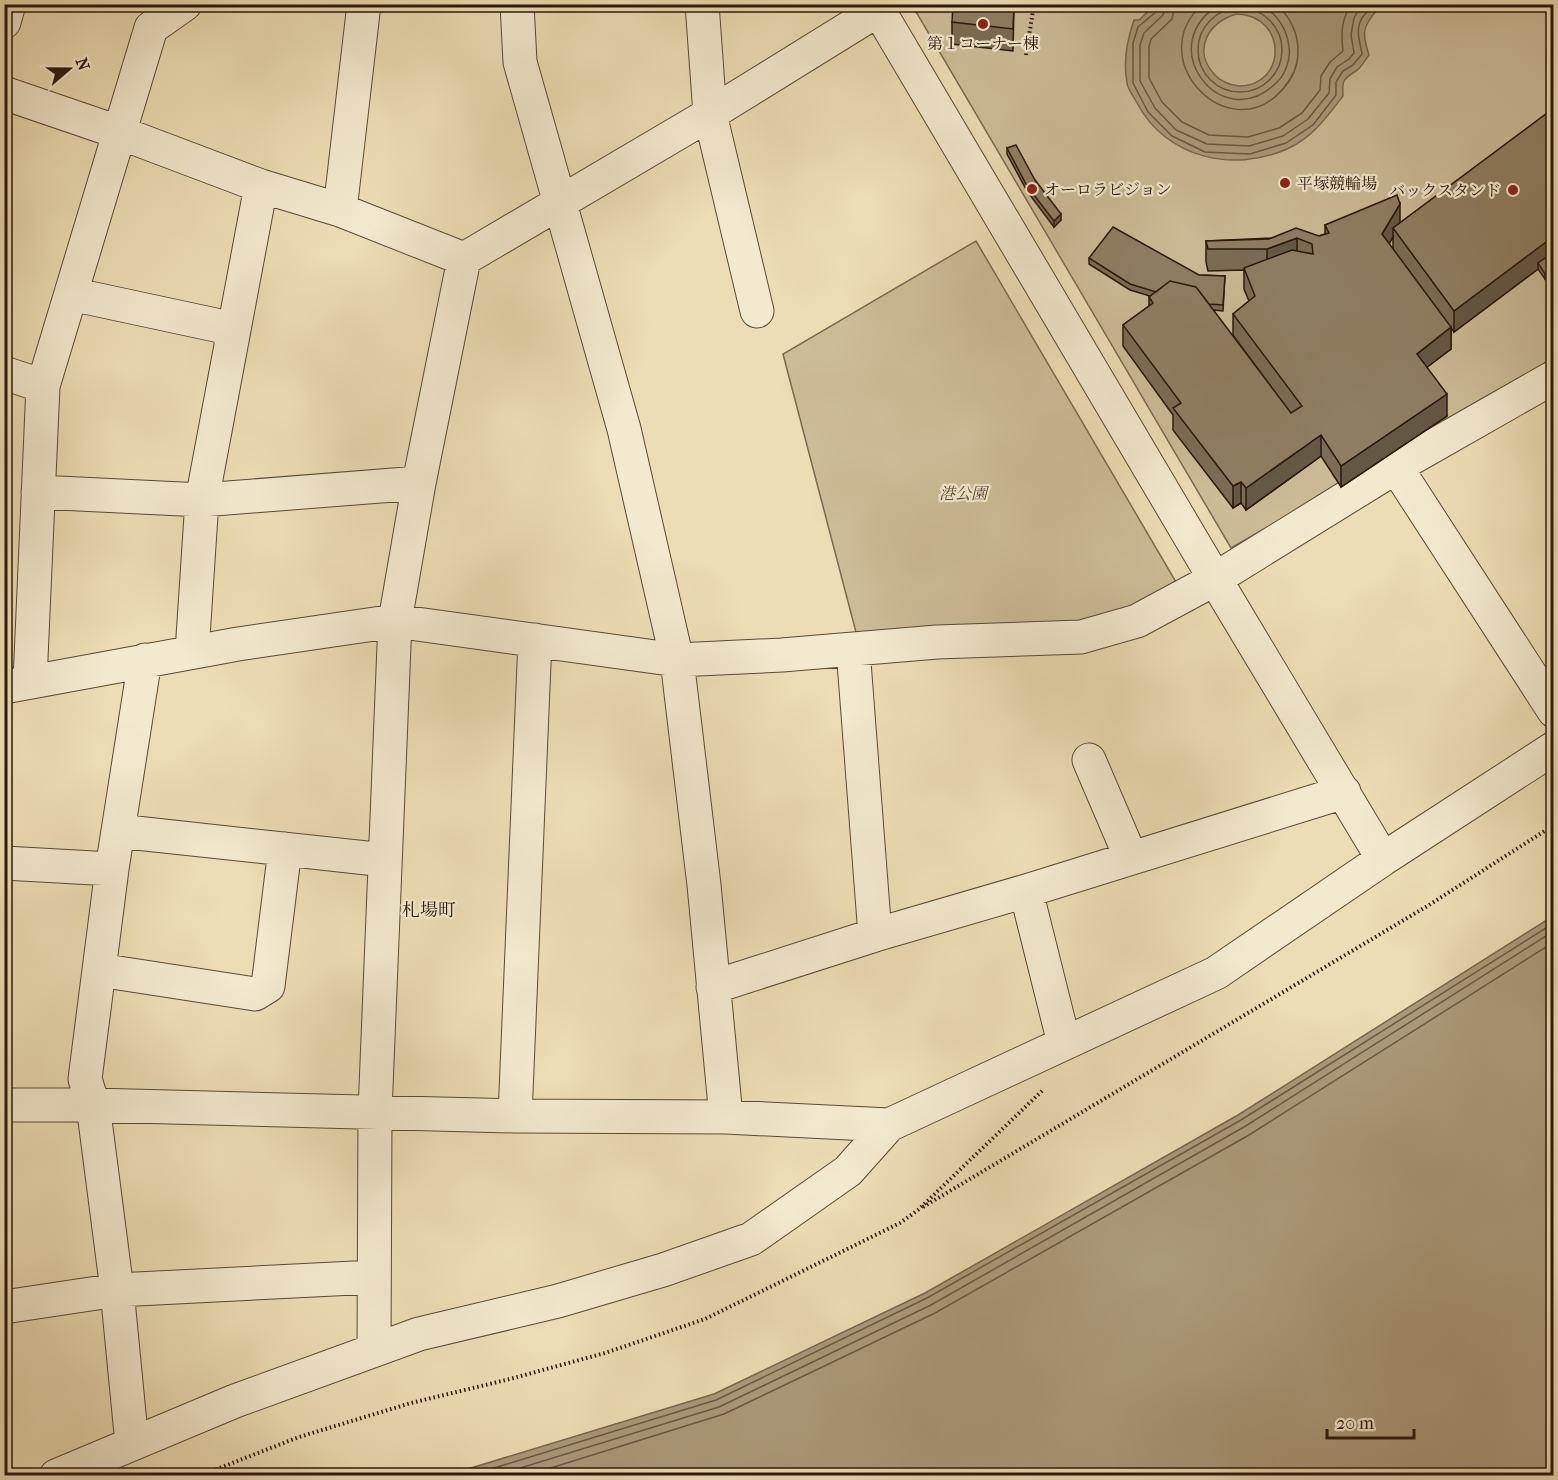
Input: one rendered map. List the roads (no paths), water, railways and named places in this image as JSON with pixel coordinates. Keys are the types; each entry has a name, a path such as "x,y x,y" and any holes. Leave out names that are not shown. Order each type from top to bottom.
{"street":[{"path":"4,22 9,4"},
{"path":"185,4 151,28 43,386 38,492 17,684 192,652 395,621 677,660 938,642 1081,637 1137,621 1215,579 1396,467 1554,377"},
{"path":"340,210 364,4"},
{"path":"517,4 520,62 624,429 677,660 704,885 726,1117"},
{"path":"702,4 710,114 757,311"},
{"path":"374,1350 375,1112 395,621 419,483 464,259 710,114 877,7 1383,859"},
{"path":"4,93 118,132 261,186 340,210 464,259"},
{"path":"192,652 202,500 261,186"},
{"path":"71,294 234,329"},
{"path":"4,373 43,386"},
{"path":"1396,467 1554,711"},
{"path":"38,492 202,500 419,483"},
{"path":"515,1116 535,640"},
{"path":"853,649 875,935"},
{"path":"132,1444 117,1290 93,1105 85,1079 112,869 145,660"},
{"path":"57,1476 234,1401 419,1334 569,1298 663,1270 751,1239 848,1171 889,1125 1216,974 1383,859 1554,748"},
{"path":"1089,760 1131,858"},
{"path":"713,987 875,935 1026,891 1344,792"},
{"path":"118,831 385,860"},
{"path":"99,970 255,994 268,986 285,849"},
{"path":"4,863 112,869"},
{"path":"1026,891 1064,1043"},
{"path":"4,1105 93,1105 515,1116 726,1117 889,1125"},
{"path":"4,1307 117,1290 374,1277"}],"water":[{"path":"1373,4 1377,10 1368,21 1364,36 1369,55 1360,68 1344,80 1343,96 1331,112 1296,144 1266,156 1245,160 1203,156 1183,148 1165,137 1150,122 1137,103 1127,83 1128,43 1134,20 1139,20 1155,5","holes":["1237,14 1254,18 1266,26 1273,38 1275,51 1273,64 1266,75 1255,83 1232,85 1216,76 1208,65 1204,55 1204,46 1218,23"]},
{"path":"1553,916 1553,1475 448,1475 714,1394 925,1293 1238,1115"}],"place":[{"name":"第１コーナー棟","path":"983,24"},
{"name":"平塚競輪場","path":"1285,183"},
{"name":"オーロラビジョン","path":"1032,189"},
{"name":"バックスタンド","path":"1513,190"}],"district":[{"name":"札場町","path":"429,910"}],"park label":[{"name":"港公園","path":"963,493"}]}
